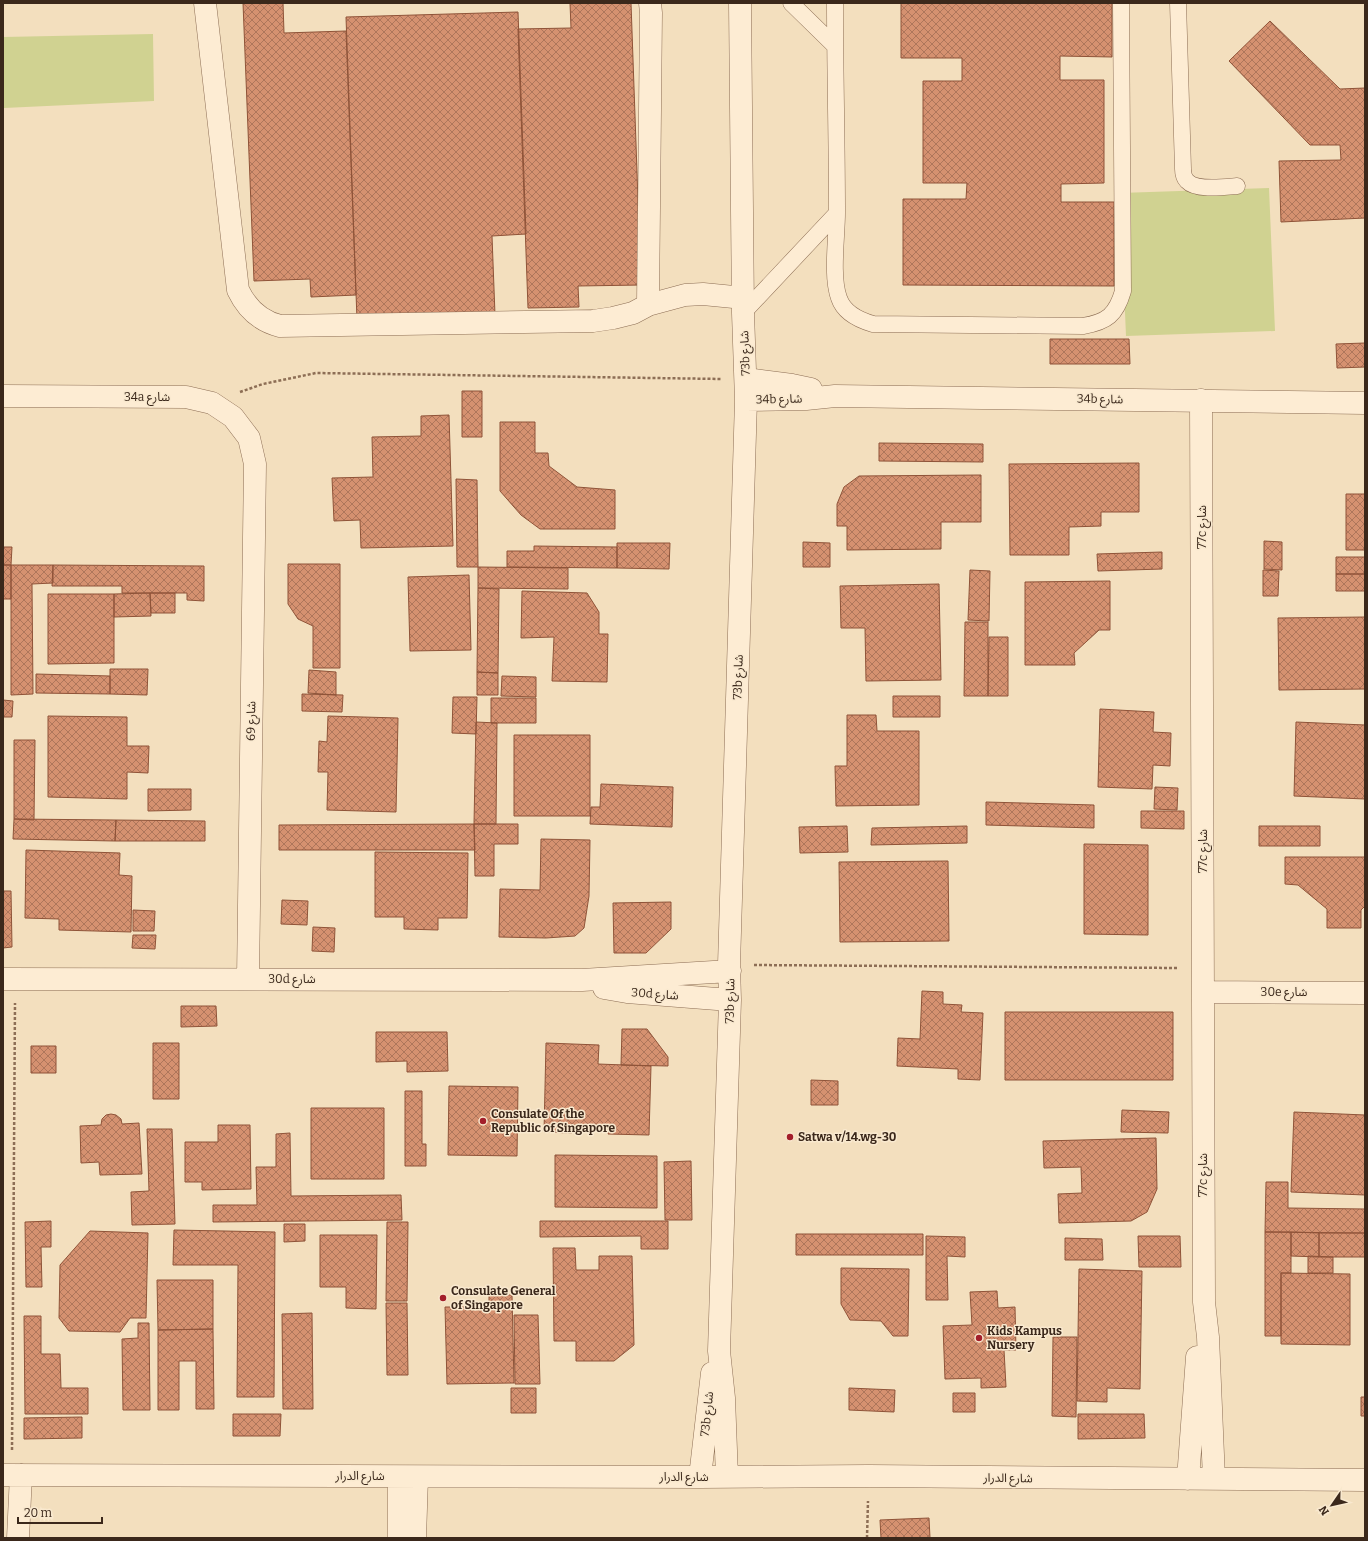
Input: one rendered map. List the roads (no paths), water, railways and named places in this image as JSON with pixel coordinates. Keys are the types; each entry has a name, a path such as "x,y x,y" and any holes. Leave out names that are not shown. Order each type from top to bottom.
{"street":[{"path":"205,3 238,290 244,302 262,319 280,326 593,321 633,313 648,305 685,295 703,294 743,305"},
{"path":"648,305 650,3"},
{"name":"73b شارع","path":"727,1477 724,1398 719,1351 746,390 743,305 740,3"},
{"name":"34b شارع","path":"746,390 792,385 835,396 1365,403"},
{"name":"34a شارع","path":"3,396 186,397 212,403 233,417 249,438 255,464"},
{"name":"77c شارع","path":"1201,400 1204,1302 1208,1337 1214,1479"},
{"name":"شارع 69","path":"248,979 255,464"},
{"name":"30d شارع","path":"9,979 582,980 730,968"},
{"name":"30d شارع","path":"582,980 596,986 627,992 730,1000"},
{"name":"30e شارع","path":"1203,992 1365,993"},
{"name":"77c شارع","path":"1188,1479 1198,1337 1204,1302"},
{"name":"73b شارع","path":"700,1477 710,1381 719,1351"},
{"path":"12,1475 18,1538"},
{"name":"شارع الدرار","path":"12,1475 408,1477 869,1476 1365,1480"},
{"path":"399,1538 408,1477"},
{"path":"408,1477 415,1538"}],"lane":[{"path":"791,3 835,46"},
{"path":"834,3 837,213 835,286 839,300 848,311 860,320 873,324 1083,326 1097,324 1110,316 1118,305 1122,291 1121,3"},
{"path":"1178,3 1182,169 1184,176 1192,185 1198,187 1237,186"},
{"path":"743,305 837,213"}],"place":[{"name":"Consulate Of the Republic of Singapore","path":"483,1121"},
{"name":"Satwa v/14.wg-30","path":"790,1137"},
{"name":"Consulate General of Singapore","path":"443,1298"},
{"name":"Kids Kampus Nursery","path":"979,1338"}]}
